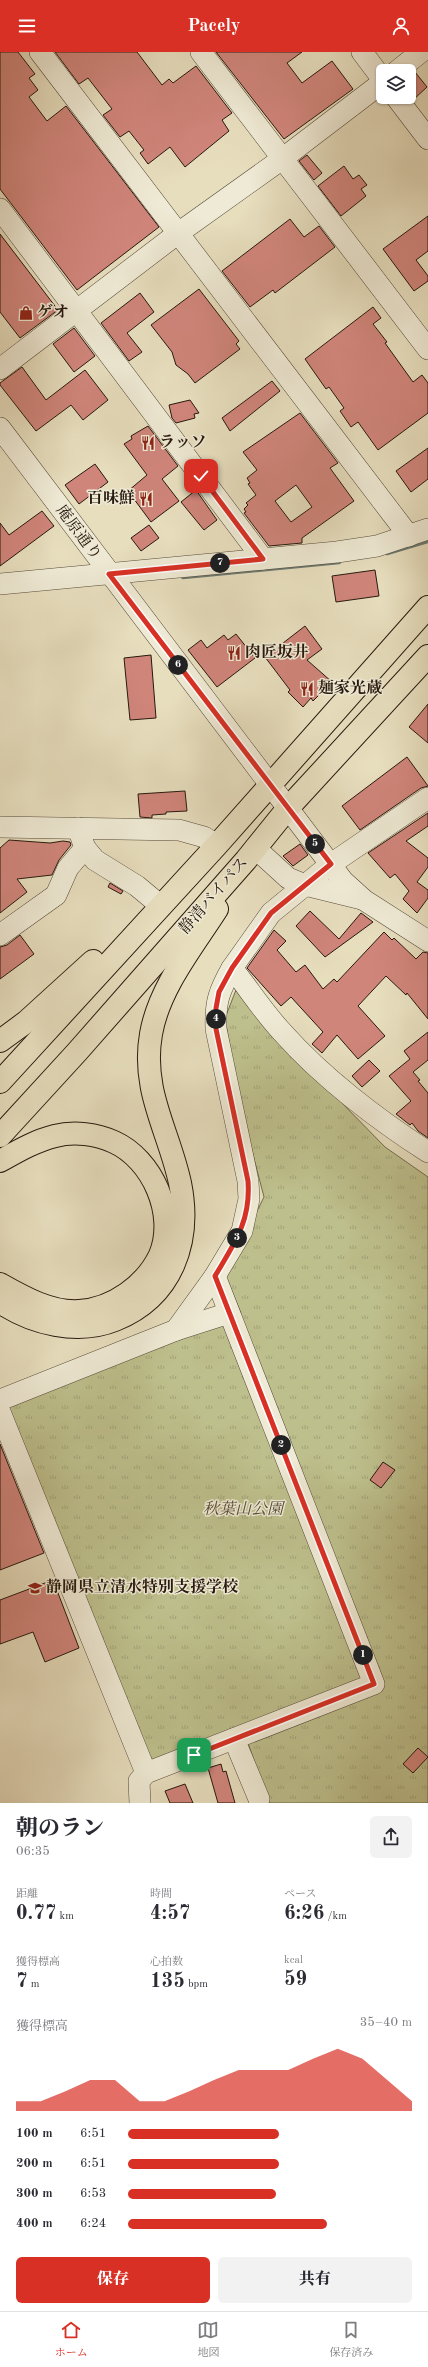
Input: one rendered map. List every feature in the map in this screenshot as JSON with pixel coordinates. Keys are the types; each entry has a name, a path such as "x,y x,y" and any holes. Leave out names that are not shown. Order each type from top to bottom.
{"highway":[{"name":"静清バイパス","path":"0,1082 159,905 217,845 428,607"},
{"name":"静清バイパス","path":"0,1136 77,1052 251,854 288,808 428,656"},
{"path":"0,1302 12,1310 40,1321 73,1328 102,1325 126,1315 146,1302 164,1282 178,1254 182,1235 182,1210 180,1184 149,1083 148,1061 151,1034 159,1005 174,977 229,892 251,854"},
{"path":"0,1041 26,1022 159,905"},
{"path":"0,1161 33,1143 56,1135 79,1134 104,1137 122,1146 138,1158 149,1171 157,1186 164,1218 164,1236 160,1253 150,1272 130,1292 106,1305 79,1311 54,1308 26,1299 0,1284"}],"street":[{"path":"0,584 115,582 263,559 337,552 378,546 418,533 178,234 40,52"},
{"path":"201,52 428,349"},
{"path":"362,52 376,71"},
{"path":"406,64 421,52"},
{"path":"0,369 178,234 282,159 376,86"},
{"path":"401,104 428,139"},
{"path":"0,209 263,559"},
{"name":"庵原通り","path":"0,428 115,582 343,881 364,900"},
{"path":"176,1330 215,1276 242,1231 249,1199 248,1181 216,1029 216,1008 219,992 232,968 271,913 331,864 428,798"},
{"path":"0,827 179,830 204,837 217,845"},
{"path":"78,828 85,848 95,860 137,886 159,905"},
{"path":"0,935 56,895 68,868 85,848"},
{"path":"251,854 288,878 305,885 364,900 428,941"},
{"path":"232,968 288,1038 346,1092 401,1135 428,1152"},
{"path":"140,1803 139,1781 150,1771 374,1684 215,1276"},
{"path":"0,1400 176,1330 229,1313"},
{"path":"0,1412 150,1771"},
{"path":"234,1739 259,1799"}],"green space":[{"name":"秋葉山公園","path":"236,990 248,1007 385,1147 428,1177 428,1803 269,1803 248,1743 148,1761 0,1406 241,1313 225,1275 264,1197 239,1101 225,1018"}],"building":[{"path":"0,52 18,52 35,74 29,78 38,90 29,97 47,121 66,106 159,227 77,290 0,189"},
{"path":"55,52 137,52 162,85 169,79 173,83 196,66 232,113 222,120 229,131 185,167 170,147 148,164 140,153 144,150 129,131 120,137 103,115 112,109 88,78 79,84"},
{"path":"216,52 302,52 287,63 302,83 332,61 353,89 284,139"},
{"path":"416,73 427,87 416,97"},
{"path":"307,155 322,173 314,180 299,161"},
{"path":"344,166 353,179 359,175 367,185 361,189 366,196 341,216 318,186"},
{"path":"428,216 428,251 416,260 428,276 428,281 414,291 383,249"},
{"path":"290,219 304,237 319,226 335,247 275,293 273,290 250,307 222,271"},
{"path":"0,234 58,310 20,338 0,312"},
{"path":"199,289 239,341 236,344 240,349 195,383 188,374 176,365 172,352 151,325"},
{"path":"140,293 154,312 127,333 142,352 129,361 101,323"},
{"path":"373,307 381,318 373,324 387,342 385,343 413,382 422,375 428,383 428,413 378,450 358,422 351,427 340,411 344,408 329,387 326,389 305,359"},
{"path":"74,328 95,356 74,372 53,344"},
{"path":"22,367 46,400 85,370 108,400 83,420 71,405 36,431 0,385 0,383"},
{"path":"272,381 280,391 230,431 222,418"},
{"path":"190,400 199,413 194,414 195,418 176,423 172,418 169,405"},
{"path":"300,413 338,463 330,468 354,501 302,538 302,543 269,546 244,513 246,512 244,509 248,505 246,503 256,495 248,484 250,483 247,478 257,470 243,452","holes":["296,485 312,507 291,522 275,501"]},
{"path":"148,426 178,466 162,479 179,501 151,522 128,491 147,475 124,444 132,439 131,436"},
{"path":"428,448 428,479 411,492 396,471"},
{"path":"95,464 108,482 79,504 65,485"},
{"path":"196,490 217,520 204,530 181,502"},
{"path":"42,511 54,526 0,566 0,523 9,535"},
{"path":"149,525 159,538 141,551 131,538"},
{"path":"375,570 379,596 336,602 332,576"},
{"path":"305,626 322,649 307,660 332,682 313,701 311,698 303,707 288,692 290,690 265,657"},
{"path":"236,634 255,658 217,687 188,650 201,640 207,648 224,635 228,640"},
{"path":"151,655 156,718 130,720 124,658"},
{"path":"428,704 428,743 409,727"},
{"path":"407,757 428,786 421,788 360,830 342,806"},
{"path":"185,791 187,811 166,812 166,814 152,815 152,818 140,817 138,794"},
{"path":"428,813 428,826 406,841 428,858 428,867 417,882 428,890 428,898 417,913 403,899 409,891 395,874 390,878 368,853"},
{"path":"9,840 50,843 63,841 70,842 71,845 59,860 52,875 17,879 27,892 0,913 0,848"},
{"path":"300,844 308,855 293,866 283,856"},
{"path":"110,883 123,891 121,894 108,887"},
{"path":"310,911 339,939 361,913 373,922 325,957 296,926"},
{"path":"274,930 286,941 277,950 296,972 305,965 323,989 334,979 337,982 384,932 392,940 394,938 416,959 423,952 428,953 428,1019 407,993 406,995 386,976 358,1006 385,1036 358,1059 337,1035 322,1053 312,1044 323,1032 291,997 281,1006 247,968"},
{"path":"20,935 34,954 0,979 0,947 7,945"},
{"path":"428,1032 428,1060 413,1072 428,1093 428,1138 418,1131 412,1123 410,1125 396,1114 411,1101 389,1076 410,1059 404,1051"},
{"path":"369,1060 380,1071 362,1087 352,1076"},
{"path":"0,1444 44,1553 0,1570"},
{"path":"383,1462 395,1470 381,1488 370,1480"},
{"path":"53,1580 79,1648 45,1662 33,1632 0,1644 0,1600"},
{"path":"418,1748 428,1757 413,1773 403,1764"},
{"path":"221,1764 223,1772 226,1771 235,1803 218,1803 208,1768"},
{"path":"185,1784 193,1803 170,1803 165,1791"}],"waterway":[{"path":"387,553 428,541"},
{"path":"183,577 339,562"}],"place":[{"name":"ゲオ","path":"26,313"},
{"name":"ラッソ","path":"148,443"},
{"name":"百味鮮","path":"146,499"},
{"name":"肉匠坂井","path":"234,653"},
{"name":"麺家光蔵","path":"307,689"},
{"name":"静岡県立清水特別支援学校","path":"35,1588"}],"route":[{"path":"194,1755 374,1684 215,1276 242,1231 247,1214 249,1199 248,1181 216,1029 216,1008 219,992 232,968 271,913 331,864 109,574 263,559 201,476"}]}
